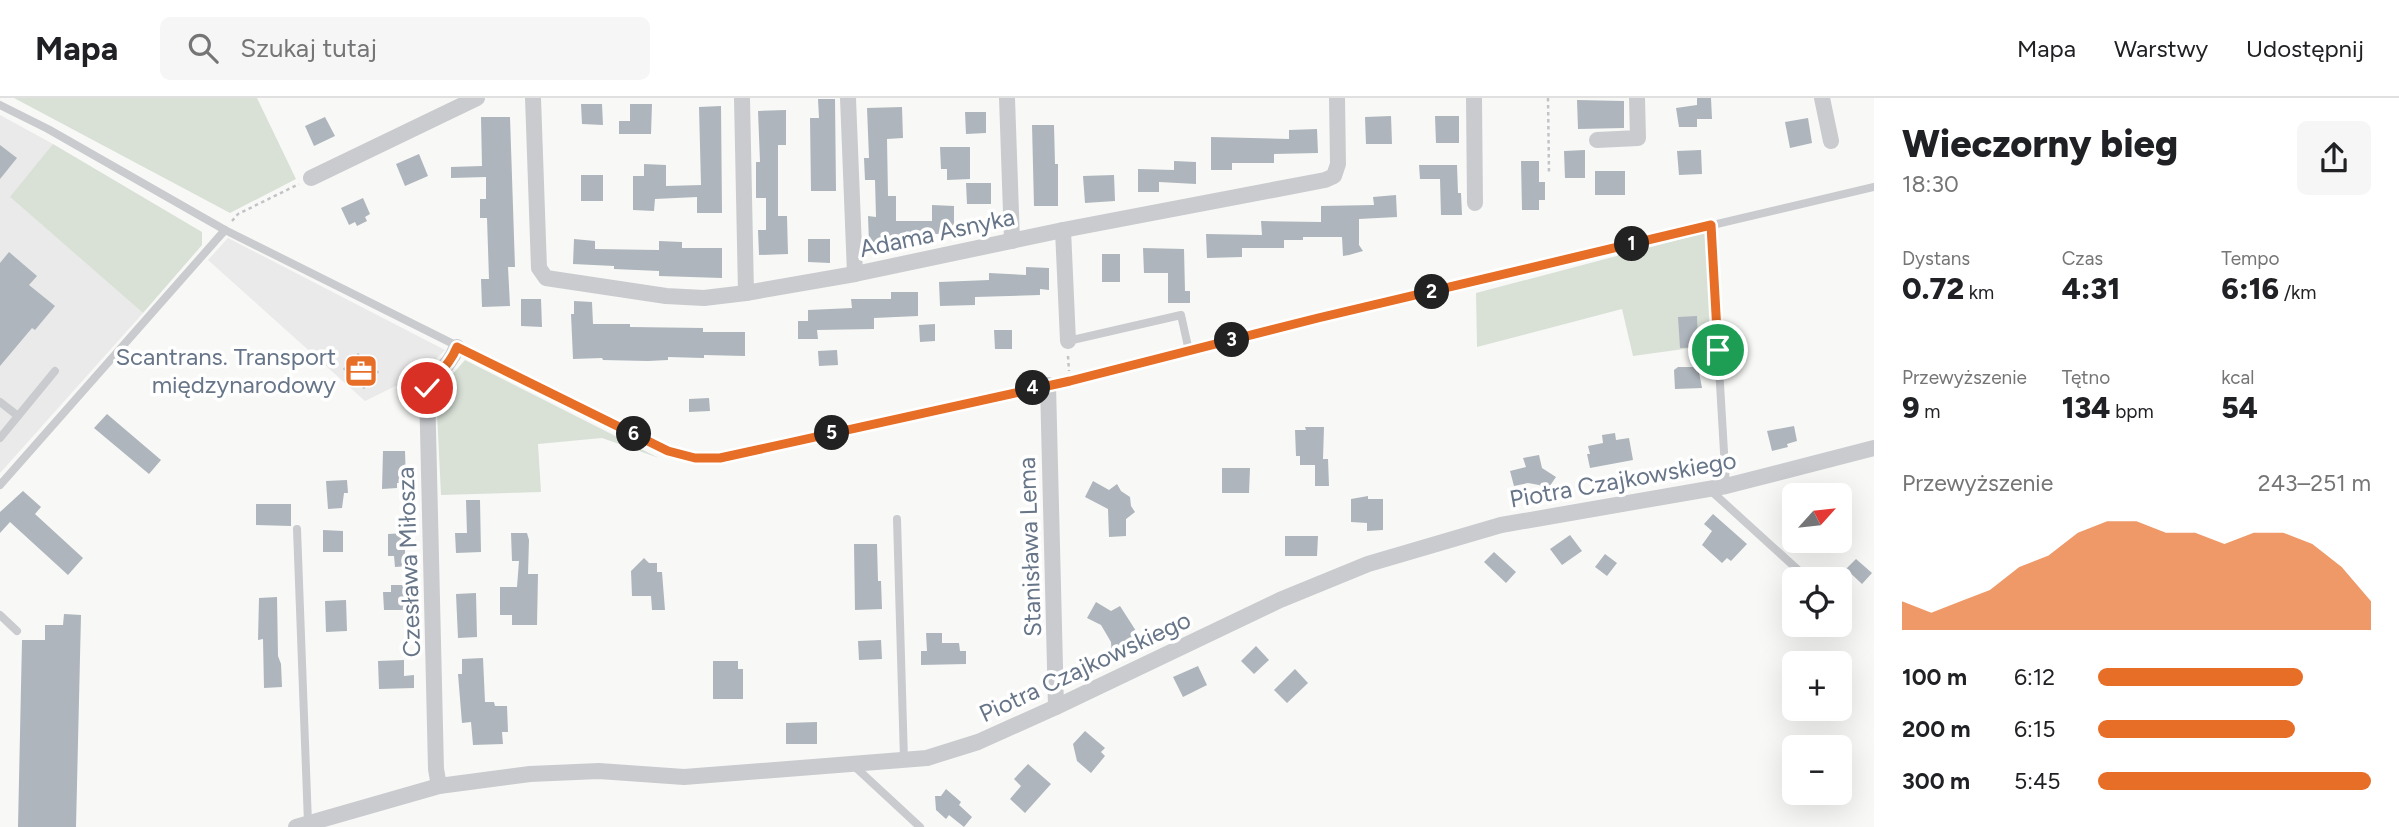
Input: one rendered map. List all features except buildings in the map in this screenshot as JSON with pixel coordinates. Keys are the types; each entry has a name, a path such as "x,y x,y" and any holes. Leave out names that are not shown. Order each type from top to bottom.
{"street":[{"path":"311,178 477,98"},
{"name":"Adama Asnyka","path":"533,98 539,268 546,278 666,296 704,298 855,274 1063,230 1325,180 1334,176 1338,164 1337,98"},
{"path":"742,98 746,293"},
{"path":"848,98 855,274"},
{"path":"1007,98 1012,241"},
{"path":"1474,98 1475,203"},
{"path":"1597,140 1638,138 1637,98"},
{"path":"1822,98 1831,141"},
{"path":"1063,230 1068,341"},
{"name":"Czesława Miłosza","path":"439,786 436,769 427,388 434,377 450,363 457,347"},
{"name":"Stanisława Lema","path":"1048,385 1056,707"},
{"name":"Piotra Czajkowskiego","path":"302,825 439,786 530,774 599,771 684,777 927,758 978,742 1280,600 1368,564 1501,525 1726,486 1874,448"}],"lane":[{"path":"0,105 48,129 225,230 668,451 695,458 720,458 1070,381 1318,318 1874,187"},
{"path":"0,485 225,230"},
{"path":"1068,341 1181,315 1189,351"},
{"path":"1718,350 1726,486"},
{"path":"0,438 55,371"},
{"path":"0,402 18,416"},
{"path":"1709,489 1795,567"},
{"path":"897,519 904,760"},
{"path":"297,529 302,825"},
{"path":"0,615 17,631"},
{"path":"852,764 920,827"}],"path":[{"path":"1548,98 1549,173"},
{"path":"225,230 238,214 311,178"},
{"path":"1711,225 1718,350"},
{"path":"1068,341 1070,381"}],"shaded area":[{"path":"14,98 257,98 296,179 230,213"},
{"path":"0,115 53,144 11,198 143,313 0,473"},
{"path":"53,144 202,232 202,245 143,313 10,197"},
{"path":"1708,232 1713,345 1633,356 1622,309 1477,347 1476,293"},
{"path":"228,238 445,350 422,373 365,401 208,260"},
{"path":"465,360 659,458 602,438 538,444 541,492 441,495 436,393"}],"place":[{"name":"Scantrans. Transport międzynarodowy","path":"361,371"}],"route":[{"path":"427,388 434,377 450,363 457,347 668,451 695,458 720,458 1070,381 1318,318 1711,225 1718,350"}]}
